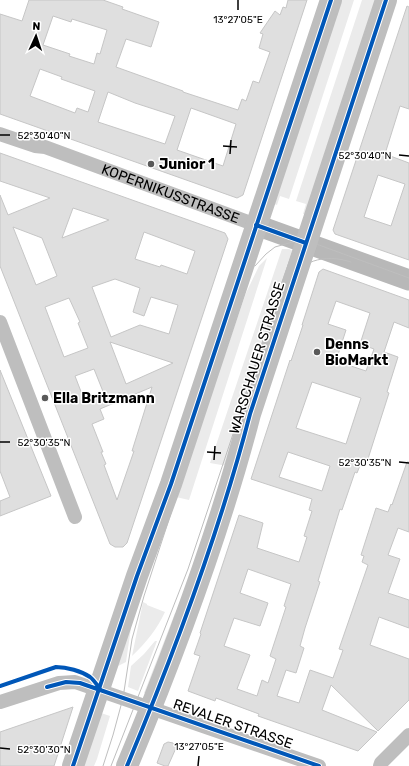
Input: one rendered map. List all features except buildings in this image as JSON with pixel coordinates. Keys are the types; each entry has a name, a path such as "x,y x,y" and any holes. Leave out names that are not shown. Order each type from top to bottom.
{"main road":[{"path":"73,766 136,580 171,484 330,0"},
{"name":"WARSCHAUER STRASSE","path":"127,766 187,612 222,512 250,414 386,0"}],"street":[{"name":"KOPERNIKUSSTRASSE","path":"0,134 35,146 45,147 157,188 172,195 409,280"},
{"path":"0,322 75,517"},
{"name":"REVALER STRASSE","path":"0,702 66,682 80,683 319,766"},
{"path":"380,766 381,763 409,735"}],"shaded area":[{"path":"339,0 354,0 289,199 280,196 277,205 271,203"},
{"path":"362,0 378,0 308,215 303,214 306,204 296,201"},
{"path":"282,249 289,249 295,252 227,466 210,463"},
{"path":"267,258 189,500 176,497 246,293 259,266"},
{"path":"143,602 165,612 151,636 132,656"},
{"path":"175,613 180,615 147,694 144,693"},
{"path":"130,628 126,662 118,666"},
{"path":"155,641 157,641 138,691 128,687 131,666"},
{"path":"98,712 110,716 97,759 94,766 80,766"}],"tram line":[{"path":"103,766 123,698 132,639 144,596 247,280 341,0"},
{"path":"111,766 188,569 376,0"},
{"path":"255,266 275,247 296,241 319,245 409,278"},
{"path":"283,285 297,270 313,261 331,258 351,262"}],"cycle path":[{"path":"73,766 137,576 171,484 331,0"},
{"path":"127,766 179,636 210,548 238,459 250,414 386,0"},
{"path":"256,225 306,243"},
{"path":"0,686 56,667 82,673 90,677 100,689"},
{"path":"47,687 66,682 80,683 319,766"}],"place":[{"name":"Junior 1","path":"151,164"},
{"name":"Denns BioMarkt","path":"317,352"},
{"name":"Ella Britzmann","path":"45,398"}]}
